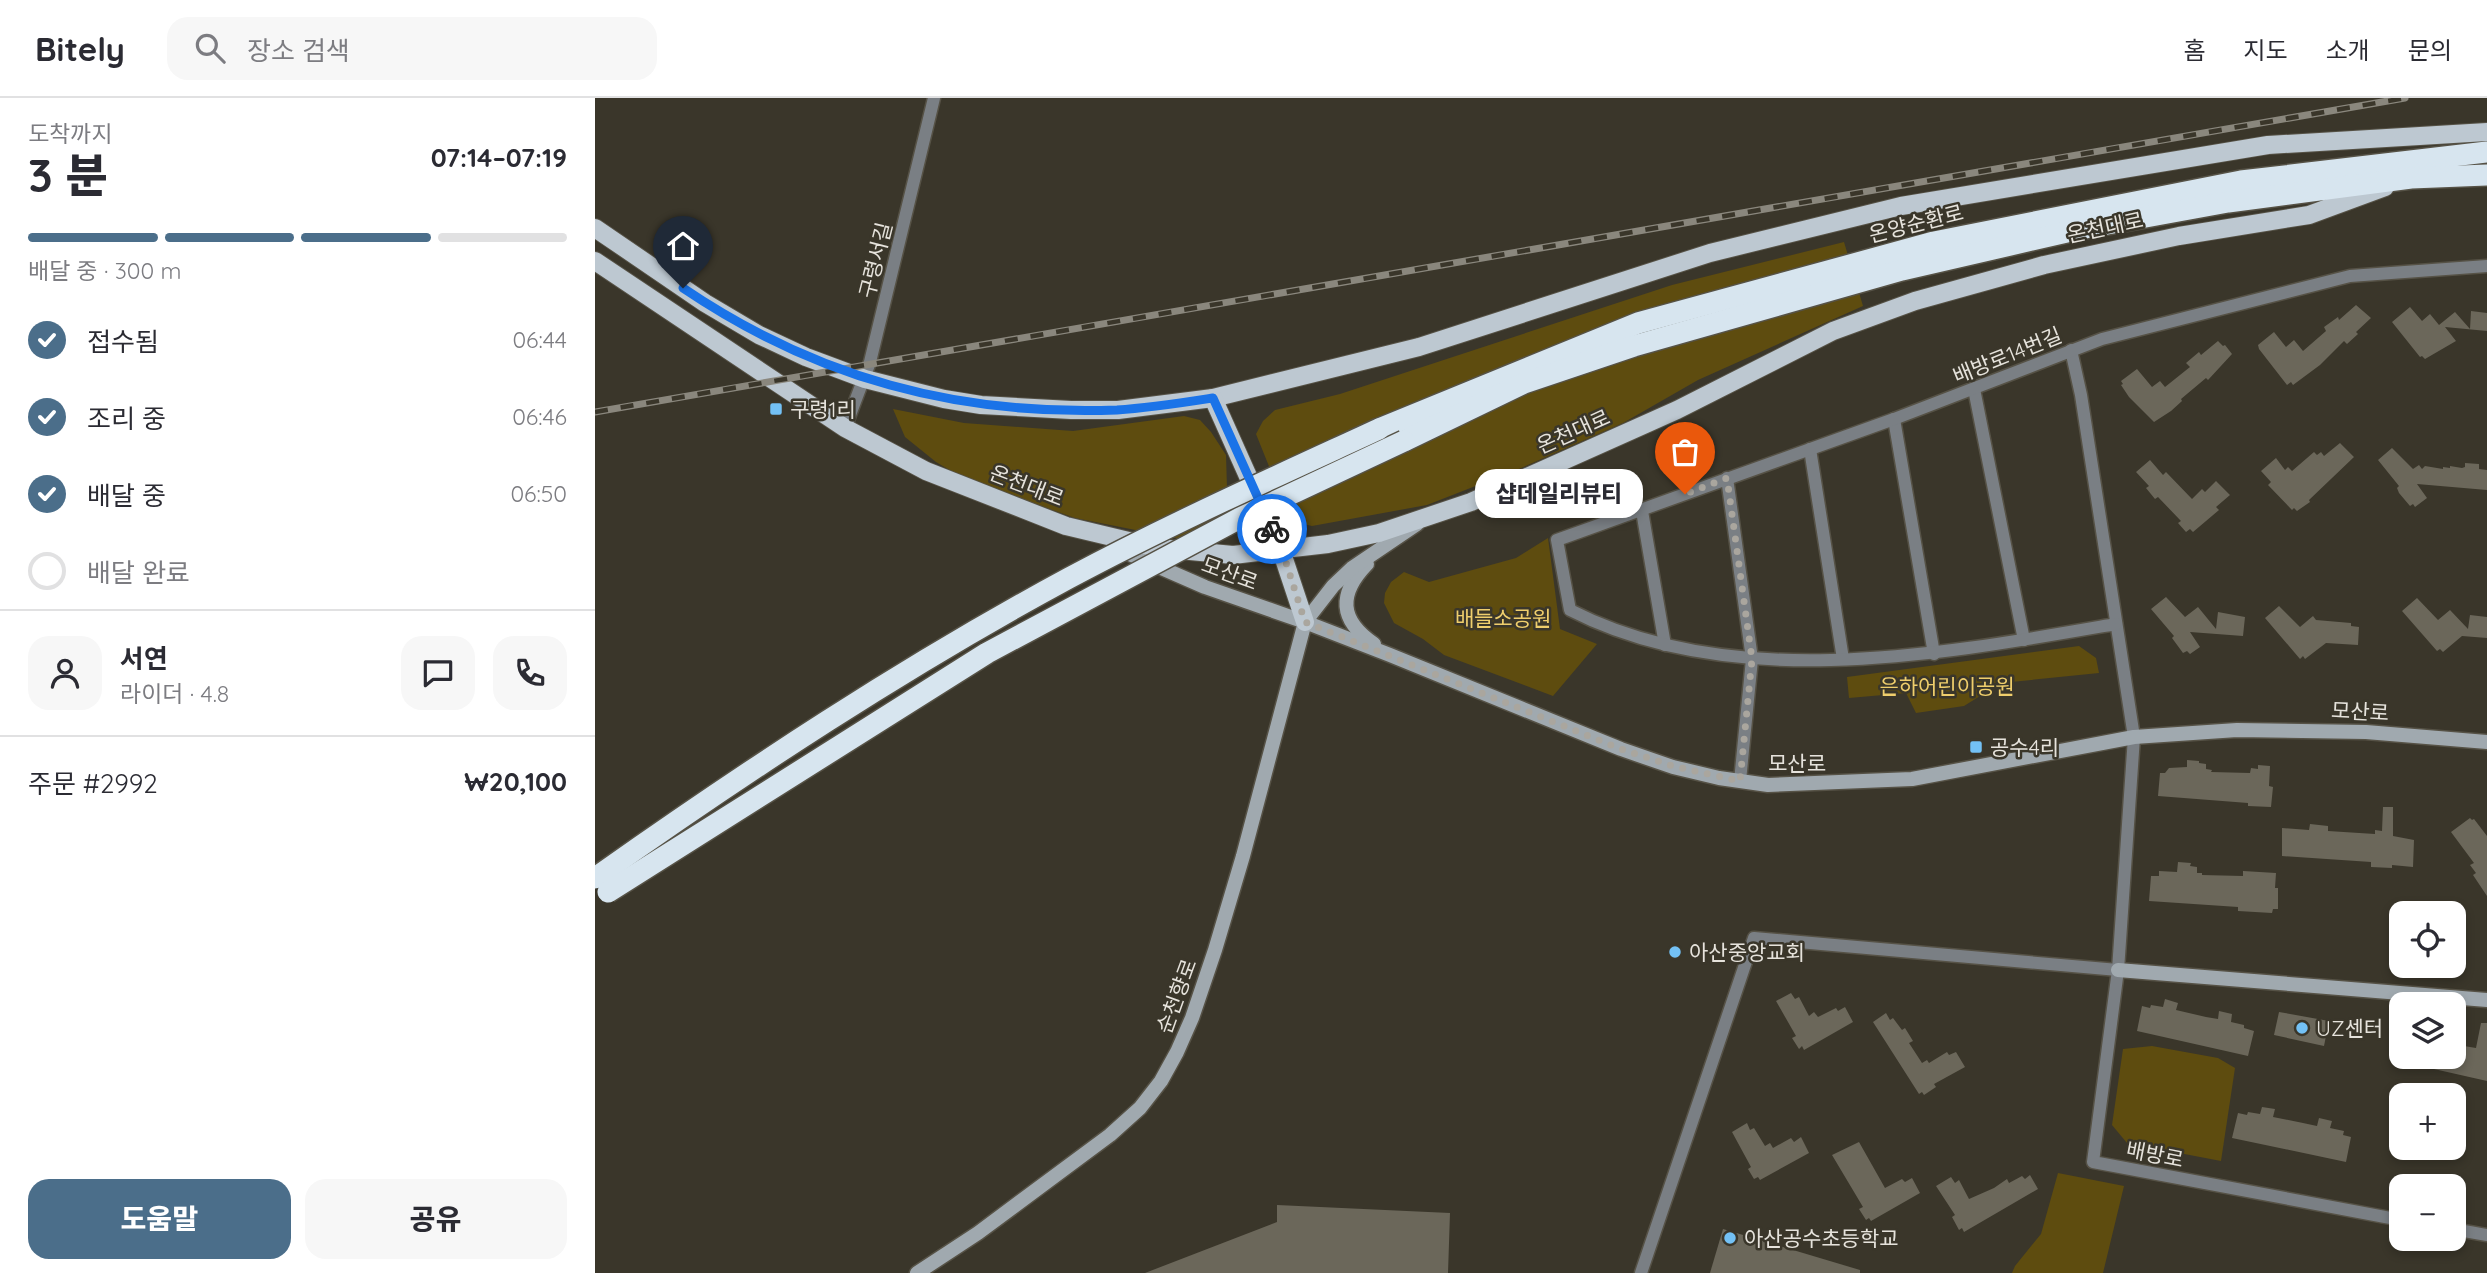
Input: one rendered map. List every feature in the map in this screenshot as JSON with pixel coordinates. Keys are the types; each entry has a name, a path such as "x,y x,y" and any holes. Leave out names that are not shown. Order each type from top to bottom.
{"highway":[{"name":"온양순환로","path":"599,891 722,789 830,718 1033,599 1174,523 1379,429 1638,323 1934,242 2241,181 2487,152"},
{"name":"온천대로","path":"2411,178 2487,175"},
{"name":"온양순환로","path":"599,891 987,653 1240,518 1524,383 1634,346 1902,270 2080,229 2228,202 2411,178"}],"main road":[{"path":"595,228 705,303 759,335 806,357 865,379 944,399 981,405 1118,410 1213,398 1419,347 1710,253 1901,206 2268,145 2487,132"},
{"name":"온천대로","path":"595,261 845,428 926,471 1066,526 1158,548 1233,555 1328,544 1421,521 1483,497 1677,410 1833,331 1915,301 2057,262 2179,236 2309,215 2411,178"},
{"path":"1213,398 1282,550 1305,622"}],"street":[{"name":"구령서길","path":"845,428 865,379 934,98"},
{"name":"배방로14번길","path":"1665,645 1600,626 1570,610 1557,540 1894,419 2102,339 2350,276 2487,266"},
{"path":"2071,350 2081,395 2134,737 2118,970"},
{"path":"1974,389 2024,640"},
{"path":"1894,419 1934,654"},
{"path":"1810,449 1843,659"},
{"path":"1727,478 1752,659 1740,781"},
{"path":"1642,510 1665,645 1752,659 1843,659 1934,654 2116,624"},
{"path":"1305,622 1333,586 1352,568 1421,521"},
{"name":"모산로","path":"1066,526 1205,587 1390,654 1621,749 1673,766 1740,781 1768,785 1912,779 2134,737 2237,730 2366,732 2487,742"},
{"path":"1380,551 1361,569 1345,602 1347,617 1365,638 1390,654"},
{"name":"순천향로","path":"917,1273 978,1233 1110,1135 1140,1108 1161,1080 1192,1018 1215,950 1243,856 1305,622"},
{"path":"1641,1273 1754,938 2487,1000"},
{"name":"배방로","path":"2118,970 2093,1162 2389,1218"},
{"path":"2466,1232 2487,1236"}],"green space":[{"path":"1844,242 1863,306 1698,380 1623,423 1519,469 1427,505 1312,526 1291,521 1256,434 1263,421 1275,410 1340,394 1672,285"},
{"path":"893,409 964,423 1073,431 1184,416 1200,420 1226,455 1228,521 1201,543 1075,518 963,478 936,462 905,437"},
{"name":"배들소공원","path":"1548,538 1560,629 1597,644 1553,696 1444,655 1423,639 1394,623 1384,603 1385,593 1391,582 1404,572 1429,582 1516,558"},
{"name":"은하어린이공원","path":"2079,646 2096,658 2099,673 2001,683 1964,706 1916,713 1906,693 1849,698 1847,677"},
{"path":"2152,1046 2218,1058 2235,1068 2221,1161 2127,1143 2112,1125 2123,1049"},
{"path":"2058,1173 2124,1186 2103,1273 2012,1273 2041,1234"}],"building":[{"path":"2356,305 2371,318 2347,344 2344,341 2320,365 2293,385 2291,382 2287,385 2259,349 2258,345 2274,332 2286,347 2294,340 2303,351 2326,331 2324,327 2338,317 2339,320"},
{"path":"2410,307 2422,321 2430,314 2439,325 2455,312 2470,329 2471,311 2487,313 2487,331 2445,327 2456,341 2425,359 2420,357 2392,322"},
{"path":"2218,341 2232,354 2208,380 2206,378 2171,411 2154,422 2121,385 2121,381 2137,369 2152,387 2160,381 2165,387 2190,367 2186,363"},
{"path":"2340,443 2354,457 2309,500 2310,502 2297,511 2294,508 2292,510 2268,485 2271,482 2261,471 2276,458 2285,470 2288,467 2292,471 2314,452 2317,455 2321,452 2324,456"},
{"path":"2392,448 2413,469 2419,465 2422,469 2425,466 2443,469 2450,466 2462,468 2465,463 2479,464 2479,469 2487,470 2487,490 2417,484 2427,498 2415,507 2413,504 2410,506 2399,493 2399,486 2378,460"},
{"path":"2150,460 2163,475 2166,472 2192,499 2202,489 2205,492 2216,481 2230,495 2216,507 2219,510 2193,532 2190,529 2186,532 2178,523 2181,521 2158,497 2155,499 2146,488 2149,486 2136,472"},
{"path":"2166,597 2185,617 2198,607 2216,629 2218,612 2245,617 2243,636 2190,632 2200,647 2190,654 2187,651 2183,653 2172,638 2174,636 2151,609"},
{"path":"2417,598 2438,620 2450,610 2468,629 2470,615 2487,617 2487,638 2462,636 2443,652 2440,649 2437,651 2402,611"},
{"path":"2279,606 2300,627 2313,616 2316,620 2351,623 2351,626 2359,627 2358,645 2326,643 2305,659 2303,656 2300,659 2265,618"},
{"path":"2187,760 2206,764 2206,769 2212,770 2211,772 2250,773 2251,768 2258,769 2258,765 2270,766 2269,786 2273,787 2271,807 2158,796 2160,773 2165,773 2169,768 2187,767"},
{"path":"2383,807 2393,807 2393,836 2414,840 2413,867 2371,867 2371,862 2282,856 2282,828 2309,830 2310,824 2328,826 2328,831 2375,834 2375,830 2382,831"},
{"path":"2470,818 2474,819 2487,836 2487,896 2473,875 2476,873 2470,865 2474,863 2451,832"},
{"path":"2178,862 2191,863 2190,866 2197,867 2197,873 2202,875 2243,876 2243,871 2276,873 2278,909 2273,909 2272,913 2238,911 2238,907 2149,901 2151,876 2159,876 2159,871 2177,872"},
{"path":"1791,993 1795,999 1799,997 1809,1016 1814,1012 1818,1017 1836,1008 1838,1011 1845,1007 1853,1022 1804,1050 1802,1046 1799,1049 1792,1038 1796,1036 1776,1001"},
{"path":"2165,999 2178,1003 2176,1010 2206,1017 2218,1019 2219,1011 2232,1014 2231,1022 2254,1031 2248,1056 2137,1031 2142,1006 2163,1007"},
{"name":"UZ센터","path":"2279,1012 2329,1021 2324,1046 2274,1035"},
{"path":"1886,1013 1902,1030 1905,1028 1913,1041 1909,1043 1922,1063 1927,1060 1929,1063 1947,1052 1949,1055 1956,1052 1965,1067 1934,1084 1936,1087 1924,1095 1922,1092 1919,1094 1873,1022"},
{"path":"2481,1023 2487,1023 2487,1081 2434,1069 2466,1069 2466,1046 2476,1048"},
{"path":"2262,1107 2275,1109 2273,1117 2317,1126 2319,1118 2332,1121 2330,1128 2344,1131 2343,1135 2351,1137 2346,1162 2232,1138 2238,1113 2260,1114"},
{"path":"1747,1123 1750,1130 1754,1128 1765,1146 1770,1143 1773,1148 1791,1138 1794,1142 1801,1137 1809,1153 1760,1180 1758,1177 1754,1179 1748,1169 1751,1167 1732,1132"},
{"path":"1859,1142 1885,1188 1902,1179 1905,1182 1912,1178 1920,1193 1871,1221 1869,1218 1866,1220 1859,1209 1863,1207 1832,1155"},
{"path":"2030,1175 2038,1189 1964,1232 1962,1228 1959,1230 1952,1217 1955,1215 1936,1186 1951,1177 1955,1183 1959,1180 1969,1199 2007,1179 2009,1183"},
{"path":"1277,1205 1450,1213 1448,1273 1145,1273 1277,1222"},
{"path":"1723,1229 1860,1270 1860,1273 1710,1273"}],"railway":[{"path":"595,412 2405,98"}],"way so far":[{"path":"1272,529 1282,550 1305,622 1621,749 1673,766 1740,781 1752,659 1727,478 1685,494"}],"place":[{"name":"구령1리","path":"776,409"},
{"name":"샵데일리뷰티","path":"1685,494"},
{"name":"공수4리","path":"1976,747"},
{"name":"아산중앙교회","path":"1675,952"},
{"name":"UZ센터","path":"2302,1028"},
{"name":"아산공수초등학교","path":"1730,1238"}],"route":[{"path":"683,288 759,335 806,357 865,379 944,399 981,405 1118,410 1213,398 1272,529"}]}
